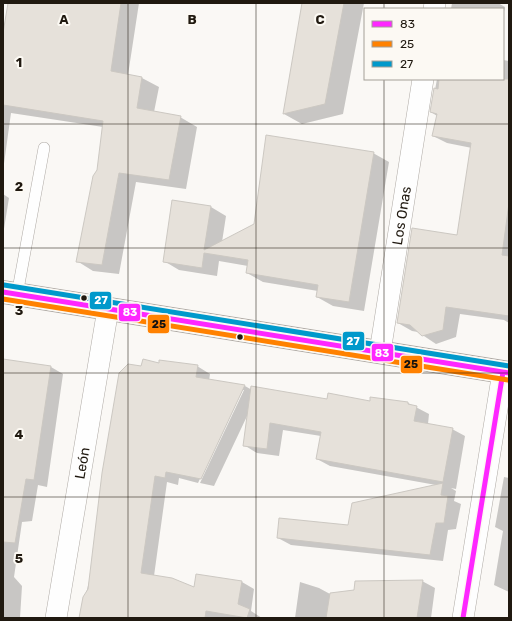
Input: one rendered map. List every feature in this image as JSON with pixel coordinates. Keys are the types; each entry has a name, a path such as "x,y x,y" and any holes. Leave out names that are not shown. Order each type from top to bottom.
{"main road":[{"path":"10,293 506,372"}],"street":[{"name":"Los Onas","path":"380,352 423,80"},
{"name":"León","path":"56,618 108,309"},
{"path":"463,618 506,372"}],"lane":[{"path":"10,293 44,148"}],"building":[{"path":"8,3 121,3 111,71 142,77 137,108 181,116 169,180 119,173 102,265 76,262 93,176 97,170 103,121 3,105 3,33"},
{"path":"302,3 344,3 325,104 283,114"},
{"path":"509,79 509,203 502,255 509,256 509,316 446,307 443,330 422,336 410,325 397,323 412,228 457,235 471,143 432,136 437,114 430,112 434,88 438,89 439,80"},
{"path":"266,135 374,152 349,302 316,297 318,285 246,273 248,260 204,253 202,268 163,262 172,200 211,206 204,250 254,224"},
{"path":"3,359 51,366 34,480 26,479 15,543 3,542"},
{"path":"143,359 159,363 159,360 198,365 196,377 245,385 201,479 166,472 165,478 155,476 141,573 172,578 194,587 196,574 242,581 238,604 250,609 247,618 206,611 205,618 79,618 83,597 88,589 102,473 119,373 128,364 141,366"},
{"path":"251,386 327,399 328,393 370,401 370,397 408,402 408,404 417,406 414,421 453,428 443,482 316,459 321,432 270,423 267,449 243,446"},
{"path":"443,483 441,495 448,496 444,523 436,523 430,555 277,538 279,518 348,525 352,503"},
{"path":"423,580 417,618 326,618 330,593 354,590 355,581"}],"transit line":[{"name":"27","path":"4,285 509,366"},
{"name":"83","path":"3,292 509,373"},
{"name":"25","path":"3,299 508,380"},
{"name":"83","path":"463,618 503,372"}]}
